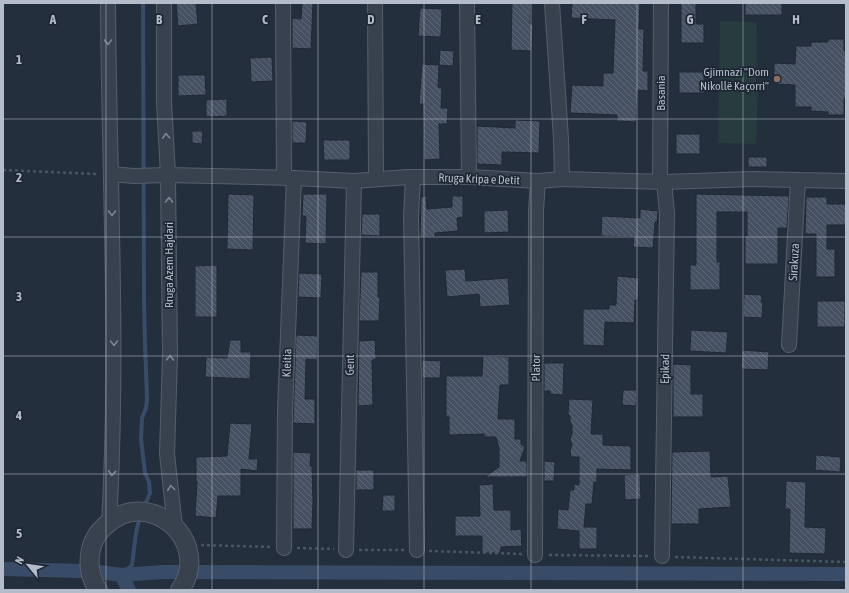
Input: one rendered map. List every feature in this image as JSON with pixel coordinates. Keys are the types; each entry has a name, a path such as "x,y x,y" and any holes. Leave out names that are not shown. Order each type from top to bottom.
{"street":[{"path":"108,3 108,104 112,174 114,355 113,456 109,522"},
{"name":"Rruga Azem Hajdari","path":"164,3 164,102 168,175 170,355 167,454 176,527"},
{"name":"Kleitia","path":"283,3 289,178 284,548"},
{"path":"375,3 376,179"},
{"path":"467,3 469,177"},
{"path":"552,3 561,139 562,179"},
{"name":"Basania","path":"661,3 662,182"},
{"name":"Rruga Kripa e Detit","path":"112,174 133,176 168,175 354,181 413,177 469,177 538,181 562,179 662,182 752,179 846,182"},
{"path":"413,177 411,217 417,550"},
{"name":"Sirakuza","path":"789,345 798,180"},
{"name":"Gent","path":"346,550 354,181"},
{"name":"Plator","path":"535,555 536,211 538,181"},
{"name":"Epikad","path":"662,182 667,213 662,556"},
{"name":"Rruga Azem Hajdari","path":"98,590 92,578 90,568 91,547 95,538 109,522 118,516 138,511 148,512 163,518 176,527 182,535 189,555 189,565 187,576 180,590"}],"path":[{"path":"3,170 112,174"},
{"path":"186,545 346,550 417,550 535,555 662,556 846,562"}],"green space":[{"path":"720,21 757,22 756,83 758,83 756,144 718,143"}],"building":[{"path":"176,3 196,3 198,24 178,26"},
{"path":"302,3 313,3 311,49 292,48 292,18 301,19"},
{"path":"512,3 531,3 530,24 533,24 532,51 511,50"},
{"path":"572,3 640,3 639,29 644,29 643,71 648,71 648,91 638,90 636,122 617,121 617,115 570,113 572,85 603,86 603,73 613,73 615,20 571,18"},
{"path":"681,3 696,3 696,24 704,24 704,43 681,43"},
{"path":"745,3 782,3 782,15 745,15"},
{"path":"420,8 442,9 441,37 418,36"},
{"path":"828,39 844,39 844,51 846,53 846,96 844,99 844,115 828,115 828,112 811,111 811,107 795,107 795,85 774,84 774,63 795,64 796,46 811,46 811,42 828,42"},
{"path":"440,50 454,51 453,66 439,65"},
{"path":"272,57 273,81 251,82 250,58"},
{"path":"422,64 439,65 438,87 442,88 441,108 448,108 447,124 439,124 440,159 424,160 423,104 419,104"},
{"path":"679,72 704,72 704,93 679,93"},
{"path":"178,75 205,75 206,95 178,96"},
{"path":"227,99 227,116 206,117 206,100"},
{"path":"515,120 540,121 539,153 502,152 502,165 477,164 477,126 515,128"},
{"path":"292,121 307,122 306,143 292,143"},
{"path":"192,131 203,131 202,144 192,143"},
{"path":"676,134 700,134 700,154 676,154"},
{"path":"323,140 350,140 350,160 324,160"},
{"path":"748,157 767,157 767,167 748,167"},
{"path":"228,194 254,195 253,250 227,249"},
{"path":"303,194 327,194 326,244 305,243 306,216 302,216"},
{"path":"696,194 789,196 787,228 778,228 778,264 745,264 747,212 717,212 717,262 720,262 720,290 690,290 690,265 696,265"},
{"path":"426,196 427,209 452,207 452,196 463,196 463,217 457,218 458,231 435,233 435,237 420,237 421,197"},
{"path":"806,197 827,197 827,204 846,204 846,225 827,225 827,249 835,249 835,277 816,277 816,234 805,234"},
{"path":"640,209 658,211 657,222 655,222 653,248 633,247 634,237 601,236 602,216 640,218"},
{"path":"508,210 509,232 484,233 484,211"},
{"path":"362,214 380,214 380,236 361,235"},
{"path":"217,265 217,317 195,317 195,266"},
{"path":"465,269 466,281 508,278 510,305 480,307 479,294 447,297 445,270"},
{"path":"361,272 378,272 378,297 380,297 379,321 359,321"},
{"path":"299,273 322,274 321,298 298,297"},
{"path":"617,276 639,278 638,300 635,300 634,323 605,322 604,346 583,345 583,309 609,309 609,305 616,305"},
{"path":"744,294 762,295 762,318 743,317"},
{"path":"817,301 845,301 845,327 817,327"},
{"path":"691,330 728,332 726,353 690,351"},
{"path":"296,335 318,336 317,360 306,359 305,399 315,399 315,424 293,423"},
{"path":"230,340 241,340 241,352 251,352 250,379 205,377 206,357 227,358"},
{"path":"375,340 376,359 372,360 373,405 358,406 359,341"},
{"path":"742,350 769,352 768,370 741,369"},
{"path":"483,356 509,357 509,385 500,385 498,419 515,419 515,439 521,439 521,444 525,447 520,461 527,461 527,477 485,477 499,467 499,448 496,437 484,437 484,434 449,435 449,417 446,417 446,376 482,376"},
{"path":"422,360 441,361 440,378 422,378"},
{"path":"544,363 564,363 563,395 550,394 550,391 544,391"},
{"path":"673,364 691,365 691,394 703,394 703,417 673,417"},
{"path":"623,390 637,390 636,406 622,405"},
{"path":"569,399 593,400 591,434 603,434 603,445 631,446 631,470 597,469 597,482 594,482 592,504 586,504 584,527 597,527 597,549 579,549 579,531 557,529 558,509 568,510 570,490 574,490 574,484 579,485 579,457 571,457 570,451 572,445 570,439 572,434 572,425 568,414"},
{"path":"230,423 252,424 249,459 258,459 257,471 241,469 241,496 218,496 216,518 195,516 197,481 196,457 227,456"},
{"path":"710,451 711,477 728,476 731,507 699,509 699,524 671,524 672,452"},
{"path":"293,452 311,453 310,466 312,466 313,501 312,529 293,529"},
{"path":"816,455 841,457 840,472 815,470"},
{"path":"544,461 555,462 554,481 544,481"},
{"path":"356,470 374,470 374,490 356,490"},
{"path":"640,474 641,499 625,500 624,475"},
{"path":"786,481 806,482 805,527 826,528 825,554 789,553 790,509 785,509"},
{"path":"493,484 494,510 511,510 511,530 521,529 522,546 501,547 500,553 482,553 482,536 455,536 455,516 480,516 479,485"},
{"path":"383,495 395,495 395,511 382,511"}],"waterway":[{"path":"143,3 144,305 147,400 142,418 141,439 145,473 149,482 150,493 144,507"},
{"path":"121,575 132,565 139,520"},
{"path":"3,569 82,571"},
{"path":"99,572 121,575 179,572"},
{"path":"196,572 846,574"},
{"path":"121,575 129,590"}],"place":[{"name":"Gjimnazi \"Dom Nikollë Kaçorri\"","path":"777,79"}]}
